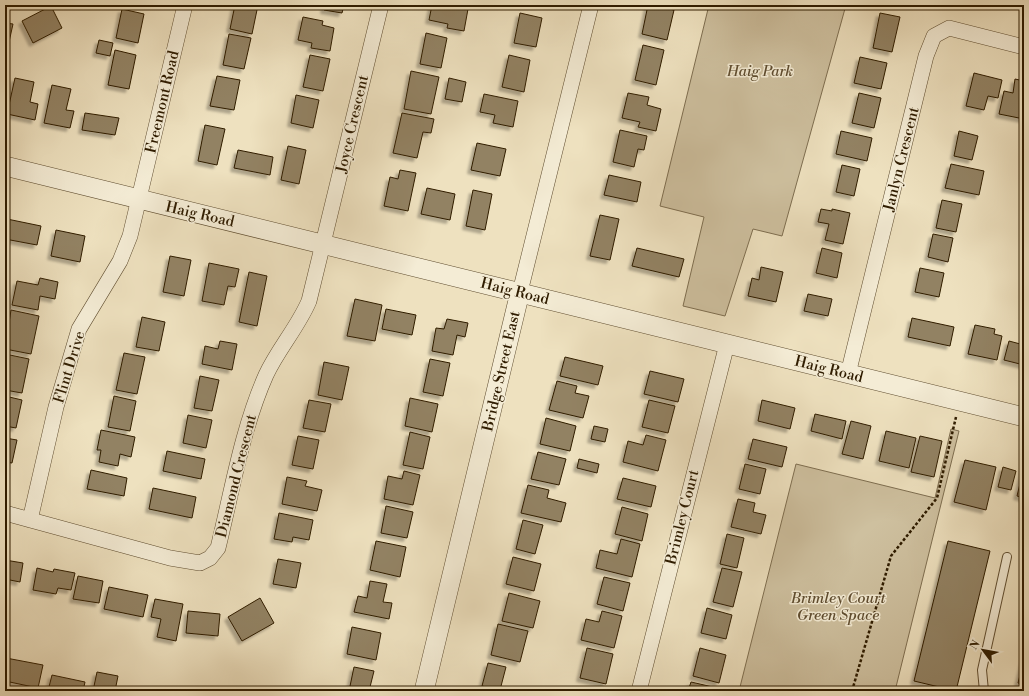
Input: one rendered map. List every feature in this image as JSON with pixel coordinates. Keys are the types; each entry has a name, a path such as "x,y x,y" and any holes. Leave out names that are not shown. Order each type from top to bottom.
{"street":[{"name":"Freemont Road","path":"139,200 185,5"},
{"name":"Joyce Crescent","path":"324,243 381,5"},
{"name":"Bridge Street East","path":"424,691 591,5"},
{"name":"Janlyn Crescent","path":"848,374 926,56 934,36 949,28 1024,47"},
{"name":"Haig Road","path":"5,166 139,200 324,243 1024,417"},
{"name":"Flint Drive","path":"30,520 56,408 79,328 120,261 130,236 139,200"},
{"name":"Diamond Crescent","path":"5,513 170,558 200,563 210,558 218,548 256,401 267,373 302,318 309,301 324,243"},
{"name":"Brimley Court","path":"639,691 727,344"}],"lane":[{"path":"984,691 982,670 1007,557"}],"path":[{"path":"852,691 891,556 937,498 954,423 962,401"}],"green space":[{"name":"Haig Park","path":"709,5 846,5 782,236 753,229 725,316 683,306 704,217 660,206"},
{"name":"Brimley Court Green Space","path":"951,429 959,431 895,691 739,691 796,464 935,498"}],"building":[{"path":"235,5 258,5 252,34 230,29"},
{"path":"325,5 344,5 342,13 324,10"},
{"path":"432,5 455,5 468,9 464,31 447,28 448,24 429,20"},
{"path":"648,5 674,10 667,40 642,34"},
{"path":"51,6 62,28 33,43 22,21"},
{"path":"122,9 144,14 138,43 116,38"},
{"path":"520,13 542,18 536,47 514,43"},
{"path":"880,13 900,17 892,52 873,48"},
{"path":"303,17 323,21 322,25 334,28 330,51 311,48 312,43 298,40"},
{"path":"5,23 13,24 9,42 5,41"},
{"path":"426,33 447,38 441,68 420,64"},
{"path":"229,34 251,38 244,69 223,65"},
{"path":"99,40 113,43 110,56 96,53"},
{"path":"643,45 664,50 656,85 635,80"},
{"path":"115,50 136,55 129,89 108,85"},
{"path":"310,55 330,59 323,91 303,87"},
{"path":"509,55 530,60 524,92 502,87"},
{"path":"860,57 887,63 881,89 854,83"},
{"path":"411,71 439,77 431,114 404,109"},
{"path":"974,73 1002,80 998,98 988,96 984,110 966,106"},
{"path":"217,76 240,80 234,110 210,106"},
{"path":"15,78 34,82 30,102 38,104 35,120 7,114"},
{"path":"449,78 466,82 462,102 445,99"},
{"path":"1015,79 1024,81 1024,119 999,114 1004,91 1013,93"},
{"path":"52,85 71,89 66,110 74,111 70,128 44,123"},
{"path":"628,93 649,97 647,105 661,109 656,131 638,127 640,122 622,118"},
{"path":"859,93 881,98 874,128 852,123"},
{"path":"484,94 518,101 513,127 493,123 495,115 480,112"},
{"path":"296,95 319,100 313,128 291,123"},
{"path":"85,113 119,118 115,135 82,130"},
{"path":"402,113 434,119 431,133 423,132 417,158 393,153"},
{"path":"205,125 225,129 217,165 198,161"},
{"path":"620,130 647,136 644,150 638,149 634,167 613,162"},
{"path":"841,131 872,138 867,161 836,154"},
{"path":"959,131 978,136 972,160 954,156"},
{"path":"477,143 506,149 500,176 471,170"},
{"path":"288,146 306,150 299,184 281,180"},
{"path":"238,150 273,157 270,175 234,168"},
{"path":"951,164 984,171 979,195 945,188"},
{"path":"842,165 860,169 854,196 836,192"},
{"path":"400,170 416,173 408,211 384,206 390,177 398,179"},
{"path":"609,175 641,182 637,202 604,195"},
{"path":"427,188 455,194 450,220 421,214"},
{"path":"473,190 492,194 485,230 466,226"},
{"path":"942,200 962,204 956,232 936,228"},
{"path":"821,209 832,211 832,209 850,213 843,244 825,240 829,224 818,222"},
{"path":"600,215 619,219 610,260 590,256"},
{"path":"7,219 41,226 37,245 5,239"},
{"path":"56,230 85,236 80,262 51,256"},
{"path":"933,234 953,238 948,262 928,257"},
{"path":"637,248 684,259 679,277 632,266"},
{"path":"822,248 842,253 837,278 816,273"},
{"path":"170,256 191,260 184,296 163,292"},
{"path":"209,263 239,269 235,287 228,286 224,305 202,301"},
{"path":"761,267 783,272 776,302 748,296 752,278 759,280"},
{"path":"920,268 944,273 939,297 915,292"},
{"path":"249,272 267,276 257,326 239,322"},
{"path":"40,278 58,282 55,299 40,296 38,310 12,305 17,281 38,285"},
{"path":"808,294 832,299 828,316 804,311"},
{"path":"355,299 382,305 375,341 347,336"},
{"path":"386,309 416,315 412,335 382,329"},
{"path":"11,310 39,316 31,354 5,349"},
{"path":"142,317 165,322 159,351 136,347"},
{"path":"912,318 954,327 950,346 908,337"},
{"path":"447,319 468,323 465,337 457,335 453,355 432,351 436,328 444,329"},
{"path":"975,325 995,329 994,334 1002,336 997,360 968,354"},
{"path":"220,341 237,344 232,370 202,364 205,346 218,349"},
{"path":"1009,341 1024,345 1024,365 1004,360"},
{"path":"124,353 145,357 137,394 116,390"},
{"path":"5,354 29,359 22,393 5,390"},
{"path":"565,357 603,366 598,385 560,376"},
{"path":"430,359 450,363 443,396 423,392"},
{"path":"324,362 349,367 342,400 318,395"},
{"path":"650,371 684,379 678,402 644,394"},
{"path":"200,376 219,380 212,411 194,408"},
{"path":"557,381 577,386 575,393 589,396 583,418 549,410"},
{"path":"5,396 22,400 16,428 5,426"},
{"path":"114,396 136,401 130,431 108,427"},
{"path":"410,398 438,404 432,432 405,426"},
{"path":"309,400 331,404 325,432 303,428"},
{"path":"649,400 675,406 668,433 642,427"},
{"path":"762,400 795,408 790,429 758,421"},
{"path":"815,414 846,421 842,439 811,431"},
{"path":"188,415 212,420 206,448 183,443"},
{"path":"546,418 576,426 570,451 540,444"},
{"path":"851,421 871,426 863,459 842,454"},
{"path":"594,426 608,429 605,442 591,439"},
{"path":"101,430 135,437 131,457 120,454 118,466 99,462 101,450 97,450"},
{"path":"886,431 916,438 909,468 879,461"},
{"path":"410,432 430,437 423,469 403,465"},
{"path":"646,435 666,440 658,471 623,462 628,441 643,445"},
{"path":"298,436 319,440 313,469 292,465"},
{"path":"920,436 942,441 934,477 911,472"},
{"path":"5,438 17,440 12,463 5,462"},
{"path":"753,439 787,447 782,467 748,459"},
{"path":"167,451 205,459 201,479 163,471"},
{"path":"538,452 566,459 559,485 531,479"},
{"path":"579,459 599,464 597,473 577,468"},
{"path":"965,460 996,467 986,510 954,502"},
{"path":"745,464 766,469 760,494 739,489"},
{"path":"1003,467 1016,471 1011,490 998,487"},
{"path":"1024,467 1024,498 1017,496"},
{"path":"91,470 127,478 124,496 87,489"},
{"path":"404,471 420,475 413,505 384,499 388,476 402,479"},
{"path":"287,477 307,481 305,486 322,490 317,511 282,504"},
{"path":"623,478 656,486 651,507 617,499"},
{"path":"528,485 549,490 547,498 566,503 561,522 521,513"},
{"path":"153,488 196,497 192,518 149,509"},
{"path":"738,499 755,503 753,512 766,515 761,534 731,527"},
{"path":"386,506 413,512 407,538 381,533"},
{"path":"622,507 648,514 642,541 615,534"},
{"path":"279,513 313,520 309,540 293,537 292,542 274,539"},
{"path":"523,520 543,525 535,554 516,549"},
{"path":"727,534 744,538 737,568 720,564"},
{"path":"621,539 640,544 632,577 596,568 600,550 617,554"},
{"path":"376,541 406,547 400,577 370,570"},
{"path":"948,541 990,551 956,691 914,681"},
{"path":"513,557 541,564 534,591 506,584"},
{"path":"278,559 301,563 296,588 273,584"},
{"path":"5,560 23,563 20,582 5,579"},
{"path":"37,568 53,572 54,569 75,573 71,590 58,588 56,594 33,590"},
{"path":"722,568 742,572 733,607 713,602"},
{"path":"78,576 103,581 99,603 73,599"},
{"path":"604,577 630,583 623,611 597,604"},
{"path":"370,581 387,584 383,602 392,603 389,619 354,612 358,596 367,598"},
{"path":"109,587 148,595 143,617 104,609"},
{"path":"509,593 540,601 533,628 502,621"},
{"path":"260,598 274,623 242,641 228,617"},
{"path":"155,599 183,604 176,641 157,637 161,619 151,617"},
{"path":"707,608 732,615 726,639 701,633"},
{"path":"188,611 220,614 218,636 186,633"},
{"path":"602,611 622,616 614,648 581,640 586,619 599,622"},
{"path":"498,624 528,631 520,662 491,655"},
{"path":"352,627 381,633 376,660 347,654"},
{"path":"587,648 613,654 606,684 580,678"},
{"path":"700,648 726,655 719,683 693,676"},
{"path":"6,658 43,665 38,688 5,681"},
{"path":"1024,659 1024,685 1018,683"},
{"path":"488,663 506,667 500,690 482,686"},
{"path":"354,667 374,671 369,691 349,691"},
{"path":"97,672 118,676 115,691 93,691"},
{"path":"52,675 85,682 83,691 48,691"},
{"path":"691,682 726,690 726,691 688,691"}]}
